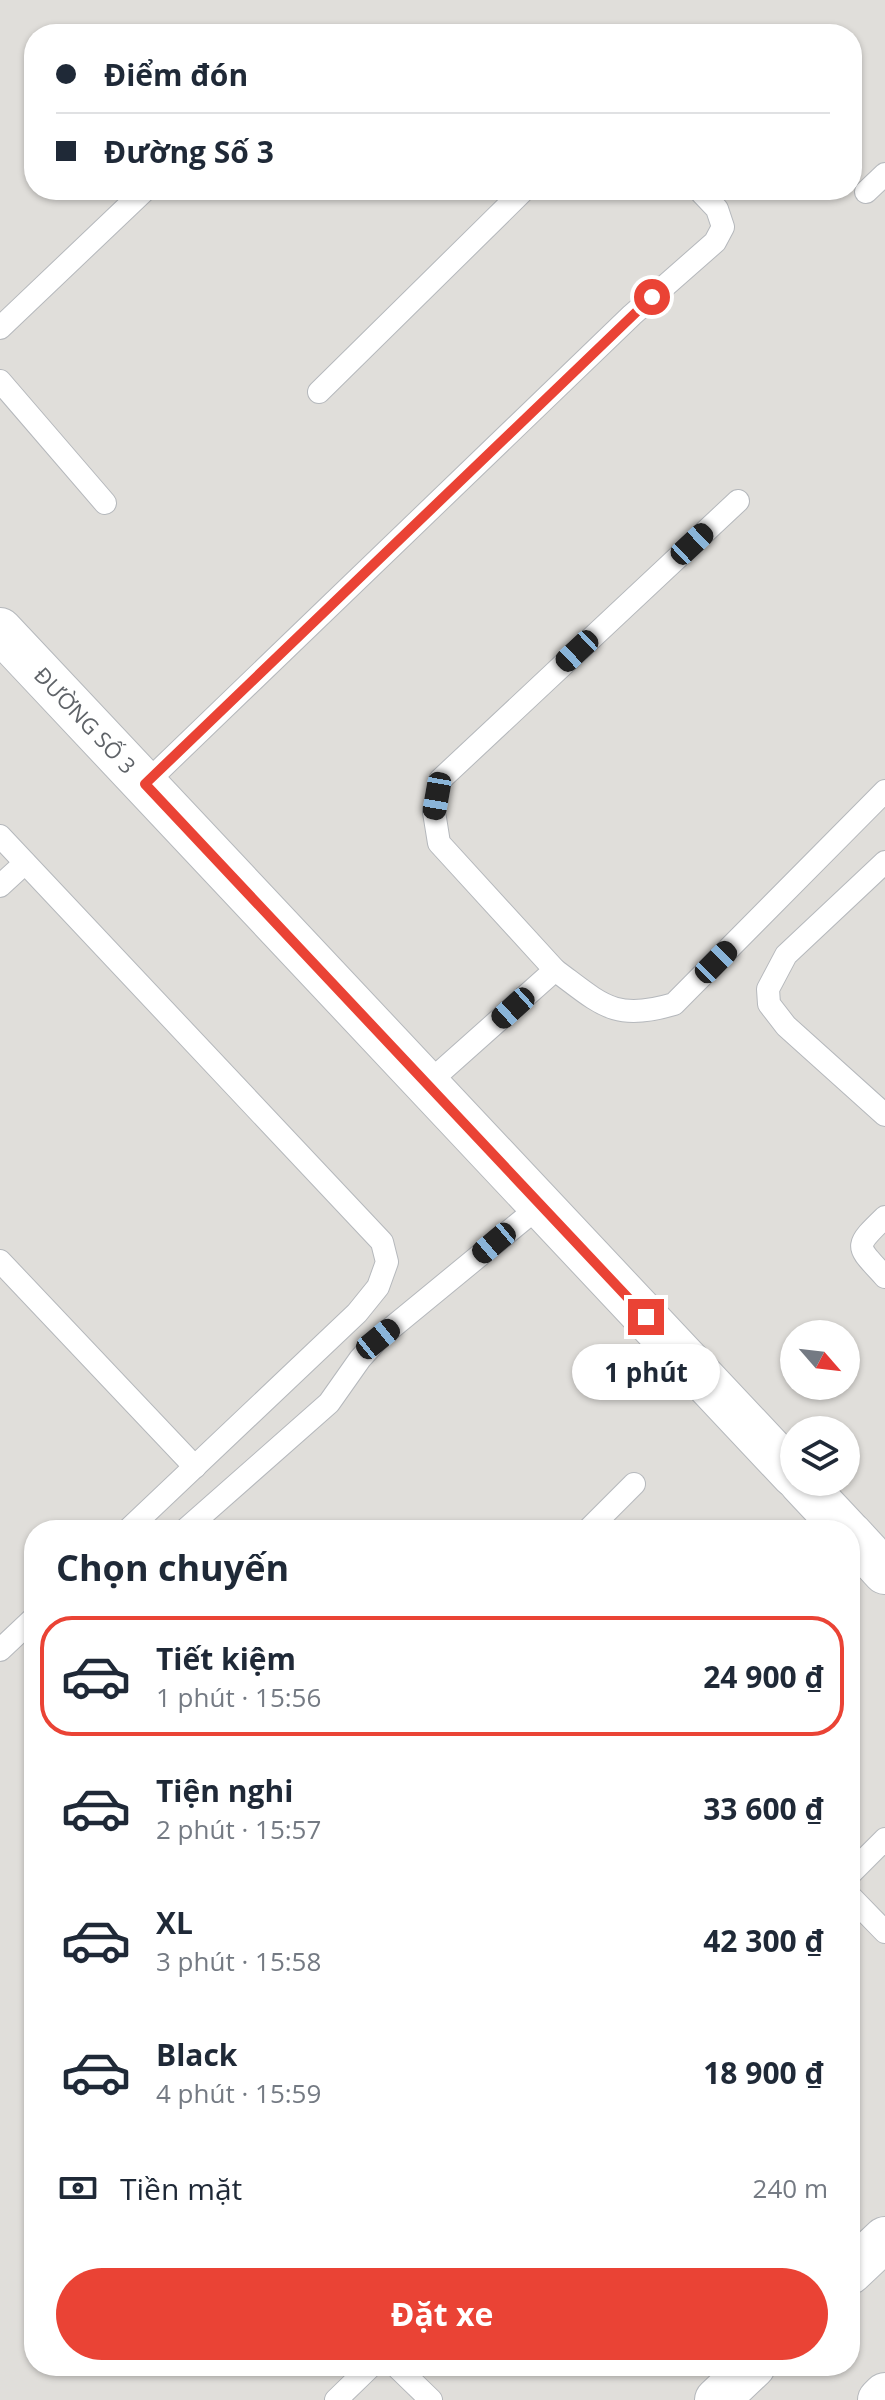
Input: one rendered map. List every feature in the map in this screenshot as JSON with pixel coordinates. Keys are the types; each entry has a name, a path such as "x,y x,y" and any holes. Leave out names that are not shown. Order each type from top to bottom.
{"street":[{"name":"ĐƯỜNG SỐ 3","path":"0,630 780,1460"},
{"path":"814,1496 837,1520"},
{"path":"860,1545 885,1572"},
{"path":"860,2263 885,2239"},
{"path":"717,2400 742,2376"},
{"path":"880,2400 885,2395"}],"lane":[{"path":"866,192 885,174"},
{"path":"0,328 134,200"},
{"path":"319,392 514,200"},
{"path":"145,784 632,315 715,242 723,227 717,209 708,200"},
{"path":"0,381 105,503"},
{"path":"738,501 440,780 434,812 439,843 555,970 604,1006 625,1012 647,1012 674,1004 885,791"},
{"path":"0,836 382,1242 385,1252 387,1262 378,1287 357,1313 139,1520"},
{"path":"885,862 786,955 768,989 769,1004 786,1026 885,1115"},
{"path":"0,886 25,863"},
{"path":"427,1084 555,970"},
{"path":"196,1520 329,1403 378,1339 541,1205"},
{"path":"885,1217 862,1239 861,1245 862,1252 885,1277"},
{"path":"0,1261 195,1467"},
{"path":"598,1520 634,1484"},
{"path":"0,1650 24,1627"},
{"path":"860,1864 885,1839"},
{"path":"860,1906 885,1932"},
{"path":"336,2400 361,2376"},
{"path":"406,2376 431,2400"}],"shaded area":[{"path":"0,0 885,0 885,2400 0,2400"}],"route":[{"path":"646,1317 145,784 652,297"}]}
